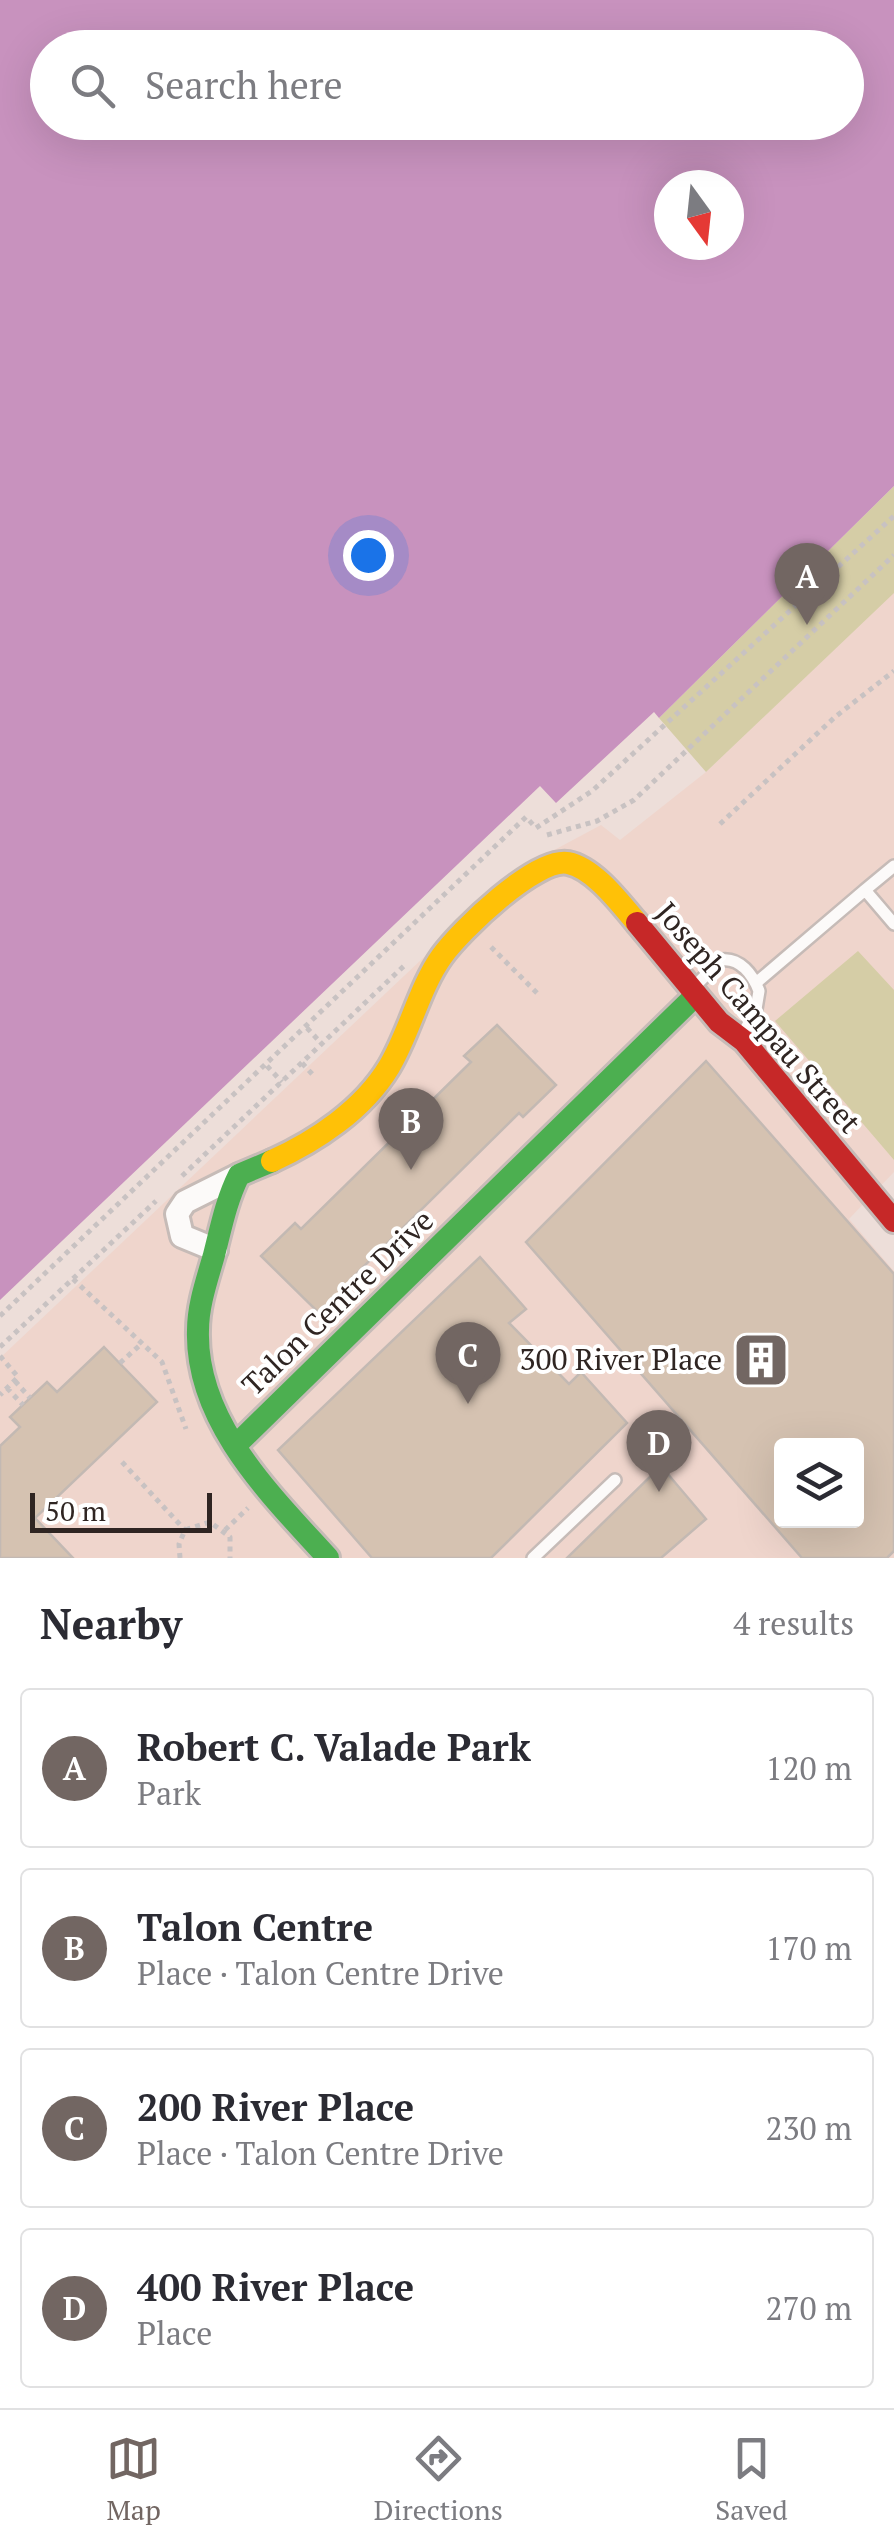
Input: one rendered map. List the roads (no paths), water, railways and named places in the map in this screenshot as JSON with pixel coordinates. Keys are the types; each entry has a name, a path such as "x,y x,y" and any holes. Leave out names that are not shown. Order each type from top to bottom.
{"street":[{"name":"Joseph Campau Street","path":"239,1174 308,1148 380,1081 434,965 529,872 547,864 569,863 596,881 740,1037 891,1211"},
{"name":"Talon Centre Drive","path":"236,1445 695,991"},
{"path":"216,1250 186,1240 178,1229 177,1214 185,1202 239,1174"},
{"path":"239,1174 225,1206 198,1316 198,1344 214,1406 236,1445 266,1488 328,1558"}],"lane":[{"path":"756,983 894,866"},
{"path":"865,890 894,924"},
{"path":"695,991 725,959 735,960 756,983 758,1002 740,1037"},
{"path":"533,1558 615,1480"}],"place":[{"name":"Robert C. Valade Park","path":"807,625"},
{"name":"Talon Centre","path":"411,1170"},
{"name":"300 River Place","path":"761,1360"},
{"name":"200 River Place","path":"468,1404"},
{"name":"400 River Place","path":"659,1492"}]}
